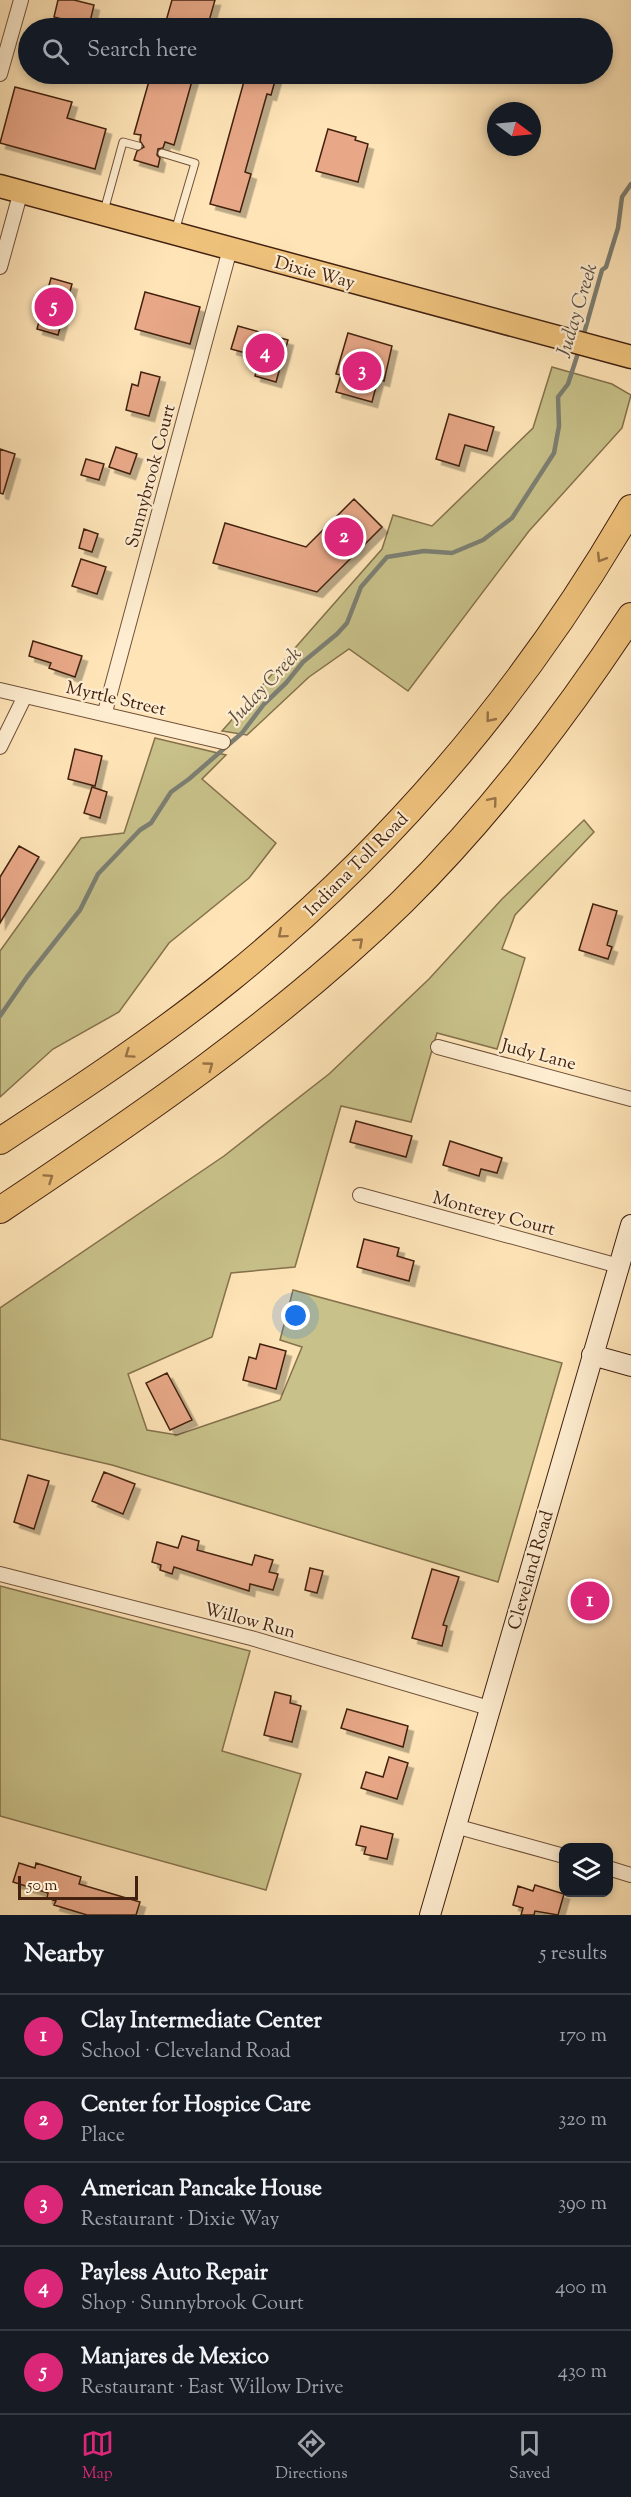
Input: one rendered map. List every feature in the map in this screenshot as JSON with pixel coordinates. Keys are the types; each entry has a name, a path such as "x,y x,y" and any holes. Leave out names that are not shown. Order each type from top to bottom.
{"highway":[{"name":"Indiana Toll Road","path":"0,1141 165,1029 230,978 305,915 389,834 506,698 571,604 631,508"},
{"path":"0,1210 127,1126 214,1063 367,935 454,846 525,763 596,670 631,616"}],"main road":[{"name":"Dixie Way","path":"11,188 626,355"},
{"name":"Cleveland Road","path":"430,1915 631,1225"},
{"path":"592,1355 631,1366"}],"street":[{"path":"0,74 21,0"},
{"path":"0,267 11,188"},
{"name":"Sunnybrook Court","path":"105,712 230,249"},
{"name":"Myrtle Street","path":"0,690 105,712 223,742"},
{"path":"0,747 25,696"},
{"name":"Judy Lane","path":"438,1047 631,1099"},
{"name":"Monterey Court","path":"360,1195 618,1266"},
{"name":"Willow Run","path":"0,1574 251,1638 489,1708"},
{"path":"455,1826 559,1855"},
{"path":"613,1869 631,1875"}],"lane":[{"path":"103,214 123,142 138,146"},
{"path":"162,153 195,163 174,234"}],"shaded area":[{"path":"552,367 612,384 631,395 622,428 529,531 408,691 349,649 309,677 247,735 222,731 382,549 393,515 432,526 533,428"},
{"path":"155,738 226,755 202,779 276,843 249,878 169,943 119,1012 53,1049 0,1097 0,951 81,838 124,833"},
{"path":"584,820 594,832 515,915 502,949 525,958 497,1049 437,1033 411,1122 341,1106 295,1267 231,1273 212,1337 128,1374 147,1430 177,1435 280,1400 302,1347 280,1340 293,1290 562,1363 498,1582 112,1465 0,1439 0,1308 224,1156 329,1074 429,979 502,899"},
{"path":"0,1586 250,1651 222,1751 301,1774 266,1890 0,1816"}],"building":[{"path":"58,0 74,0 94,5 91,18 54,17"},
{"path":"172,0 215,0 210,18 167,18"},
{"path":"148,84 191,84 174,145 165,142 163,148 158,149 157,155 160,158 158,167 134,160 137,151 144,147 140,141 141,135 134,134"},
{"path":"243,84 274,84 271,95 267,94 245,172 251,174 240,212 210,204"},
{"path":"15,87 72,102 67,118 106,129 95,169 0,143"},
{"path":"328,129 356,137 355,140 368,144 358,182 316,171"},
{"path":"51,278 72,284 58,335 37,329"},
{"path":"145,292 200,307 190,344 135,329"},
{"path":"238,326 288,340 276,382 255,376 260,357 231,349"},
{"path":"348,333 392,346 384,381 378,379 372,402 336,392 341,375 336,374"},
{"path":"141,372 160,377 149,416 126,410 132,384 138,386"},
{"path":"449,414 494,427 487,451 465,445 459,466 436,459"},
{"path":"116,447 137,454 130,474 109,467"},
{"path":"0,449 15,454 3,494 0,493"},
{"path":"86,459 104,464 99,480 81,475"},
{"path":"354,499 382,527 317,592 213,563 225,523 306,547"},
{"path":"84,529 98,534 92,552 79,548"},
{"path":"81,559 106,567 97,594 72,586"},
{"path":"33,641 82,656 75,677 49,668 51,663 29,656"},
{"path":"75,749 102,756 95,786 68,779"},
{"path":"92,787 107,792 100,818 84,813"},
{"path":"19,846 39,857 0,923 0,877"},
{"path":"593,904 617,911 607,945 612,947 608,959 579,950"},
{"path":"356,1121 412,1136 406,1157 350,1142"},
{"path":"450,1141 502,1158 497,1173 481,1169 479,1176 443,1165"},
{"path":"364,1239 399,1248 397,1256 414,1261 409,1281 357,1267"},
{"path":"260,1344 286,1351 276,1389 243,1380 249,1357 256,1359"},
{"path":"167,1373 192,1420 170,1430 146,1383"},
{"path":"104,1472 135,1484 123,1514 92,1501"},
{"path":"28,1475 49,1481 34,1529 14,1522"},
{"path":"182,1536 199,1541 197,1550 252,1565 255,1555 273,1560 269,1572 278,1574 273,1590 250,1584 249,1591 174,1567 172,1574 160,1570 161,1565 152,1562 157,1542 178,1548"},
{"path":"310,1568 323,1571 317,1593 305,1590"},
{"path":"432,1569 459,1577 443,1625 447,1626 442,1646 412,1638"},
{"path":"275,1692 291,1696 290,1703 301,1706 292,1742 264,1735"},
{"path":"347,1709 408,1726 403,1747 341,1728"},
{"path":"389,1757 408,1763 397,1799 361,1788 366,1772 383,1777"},
{"path":"361,1826 393,1834 387,1859 364,1854 366,1847 356,1845"},
{"path":"19,1863 35,1868 36,1863 81,1877 79,1884 140,1902 136,1915 87,1915 54,1905 56,1901 47,1898 48,1893 13,1882"},
{"path":"535,1885 559,1892 559,1897 563,1897 558,1915 535,1911 534,1915 521,1915 523,1908 513,1905 518,1886 533,1891"}],"waterway":[{"name":"Juday Creek","path":"583,337 602,270 606,267 618,228 622,197 631,184"},
{"name":"Juday Creek","path":"0,1016 27,977 80,910 98,874 140,830 151,823 171,792 242,733 264,704 286,683 303,662 337,634 347,623 361,587 387,557 424,551 452,553 483,540 512,518 554,453 559,426 558,397 568,384 579,350"}],"place":[{"name":"Manjares de Mexico","path":"54,307"},
{"name":"Payless Auto Repair","path":"265,353"},
{"name":"American Pancake House","path":"362,371"},
{"name":"Center for Hospice Care","path":"344,537"},
{"name":"Clay Intermediate Center","path":"590,1601"}]}
